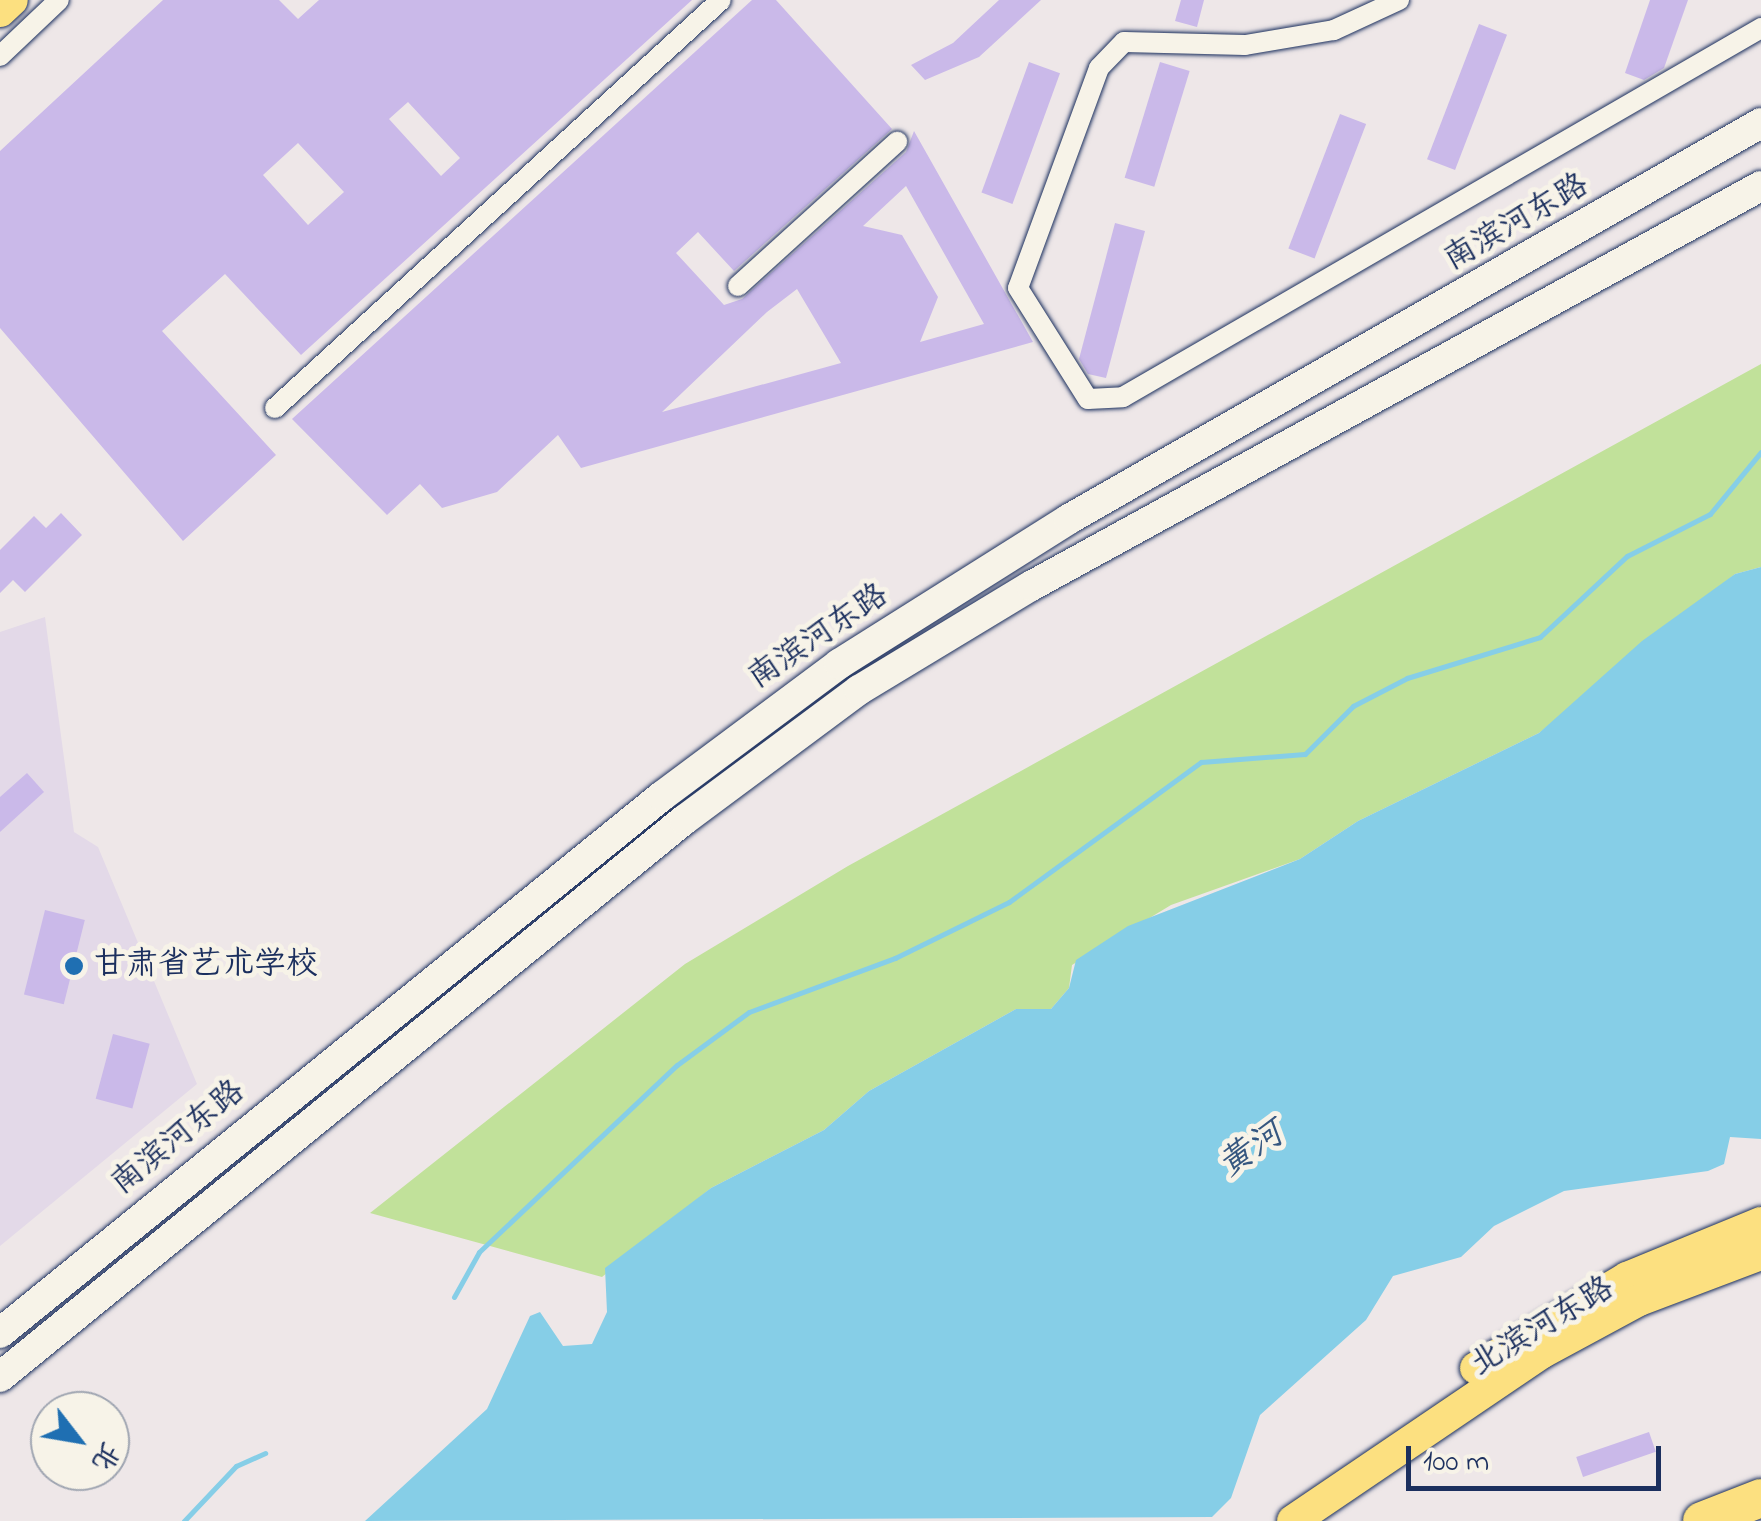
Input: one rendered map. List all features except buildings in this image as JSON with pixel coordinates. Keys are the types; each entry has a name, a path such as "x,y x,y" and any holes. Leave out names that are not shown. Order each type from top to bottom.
{"highway":[{"path":"1702,1521 1761,1498"}],"main road":[{"path":"0,11 12,0"},
{"name":"南滨河东路","path":"0,1333 146,1210 778,706 1149,477 1761,123"},
{"path":"1276,456 1329,412 1761,165"},
{"name":"南滨河东路","path":"0,1376 799,732 974,618 1276,456 1761,186"},
{"path":"1149,477 1169,513"},
{"path":"146,1210 162,1244"},
{"name":"北滨河东路","path":"1353,1476 1436,1394 1524,1336 1627,1278 1761,1224"},
{"name":"北滨河东路","path":"1292,1521 1353,1476 1541,1353 1639,1300 1761,1254"}],"street":[{"path":"0,56 59,0"},
{"path":"275,408 721,0"},
{"path":"1399,0 1334,30 1244,45 1124,42 1099,68 1018,288 1088,399 1123,397 1761,28"},
{"path":"738,286 896,142"}],"shaded area":[{"name":"甘肃省艺术学校","path":"45,617 74,832 98,847 197,1084 0,1246 0,632"}],"green space":[{"path":"1761,364 1761,567 1735,574 1539,733 1358,821 1300,859 1171,905 1072,965 1069,988 1051,1009 1016,1009 869,1091 824,1130 711,1188 602,1277 370,1213 685,964 848,866"}],"water":[{"name":"黄河","path":"1761,567 1761,1139 1730,1137 1724,1164 1708,1171 1564,1191 1494,1226 1461,1257 1393,1276 1366,1320 1260,1415 1231,1498 1212,1517 365,1521 487,1409 530,1316 540,1312 563,1346 592,1344 607,1312 605,1268 711,1188 824,1130 869,1091 1016,1009 1051,1009 1069,988 1076,960 1128,926 1300,859 1358,821 1539,733 1642,641 1735,574"}],"waterway":[{"path":"454,1297 479,1252 677,1065 749,1012 895,958 1009,902 1201,762 1305,754 1353,706 1407,678 1540,637 1627,556 1710,514 1761,452"},
{"path":"184,1521 236,1466 265,1453"}],"place":[{"name":"甘肃省艺术学校","path":"74,966"}]}
